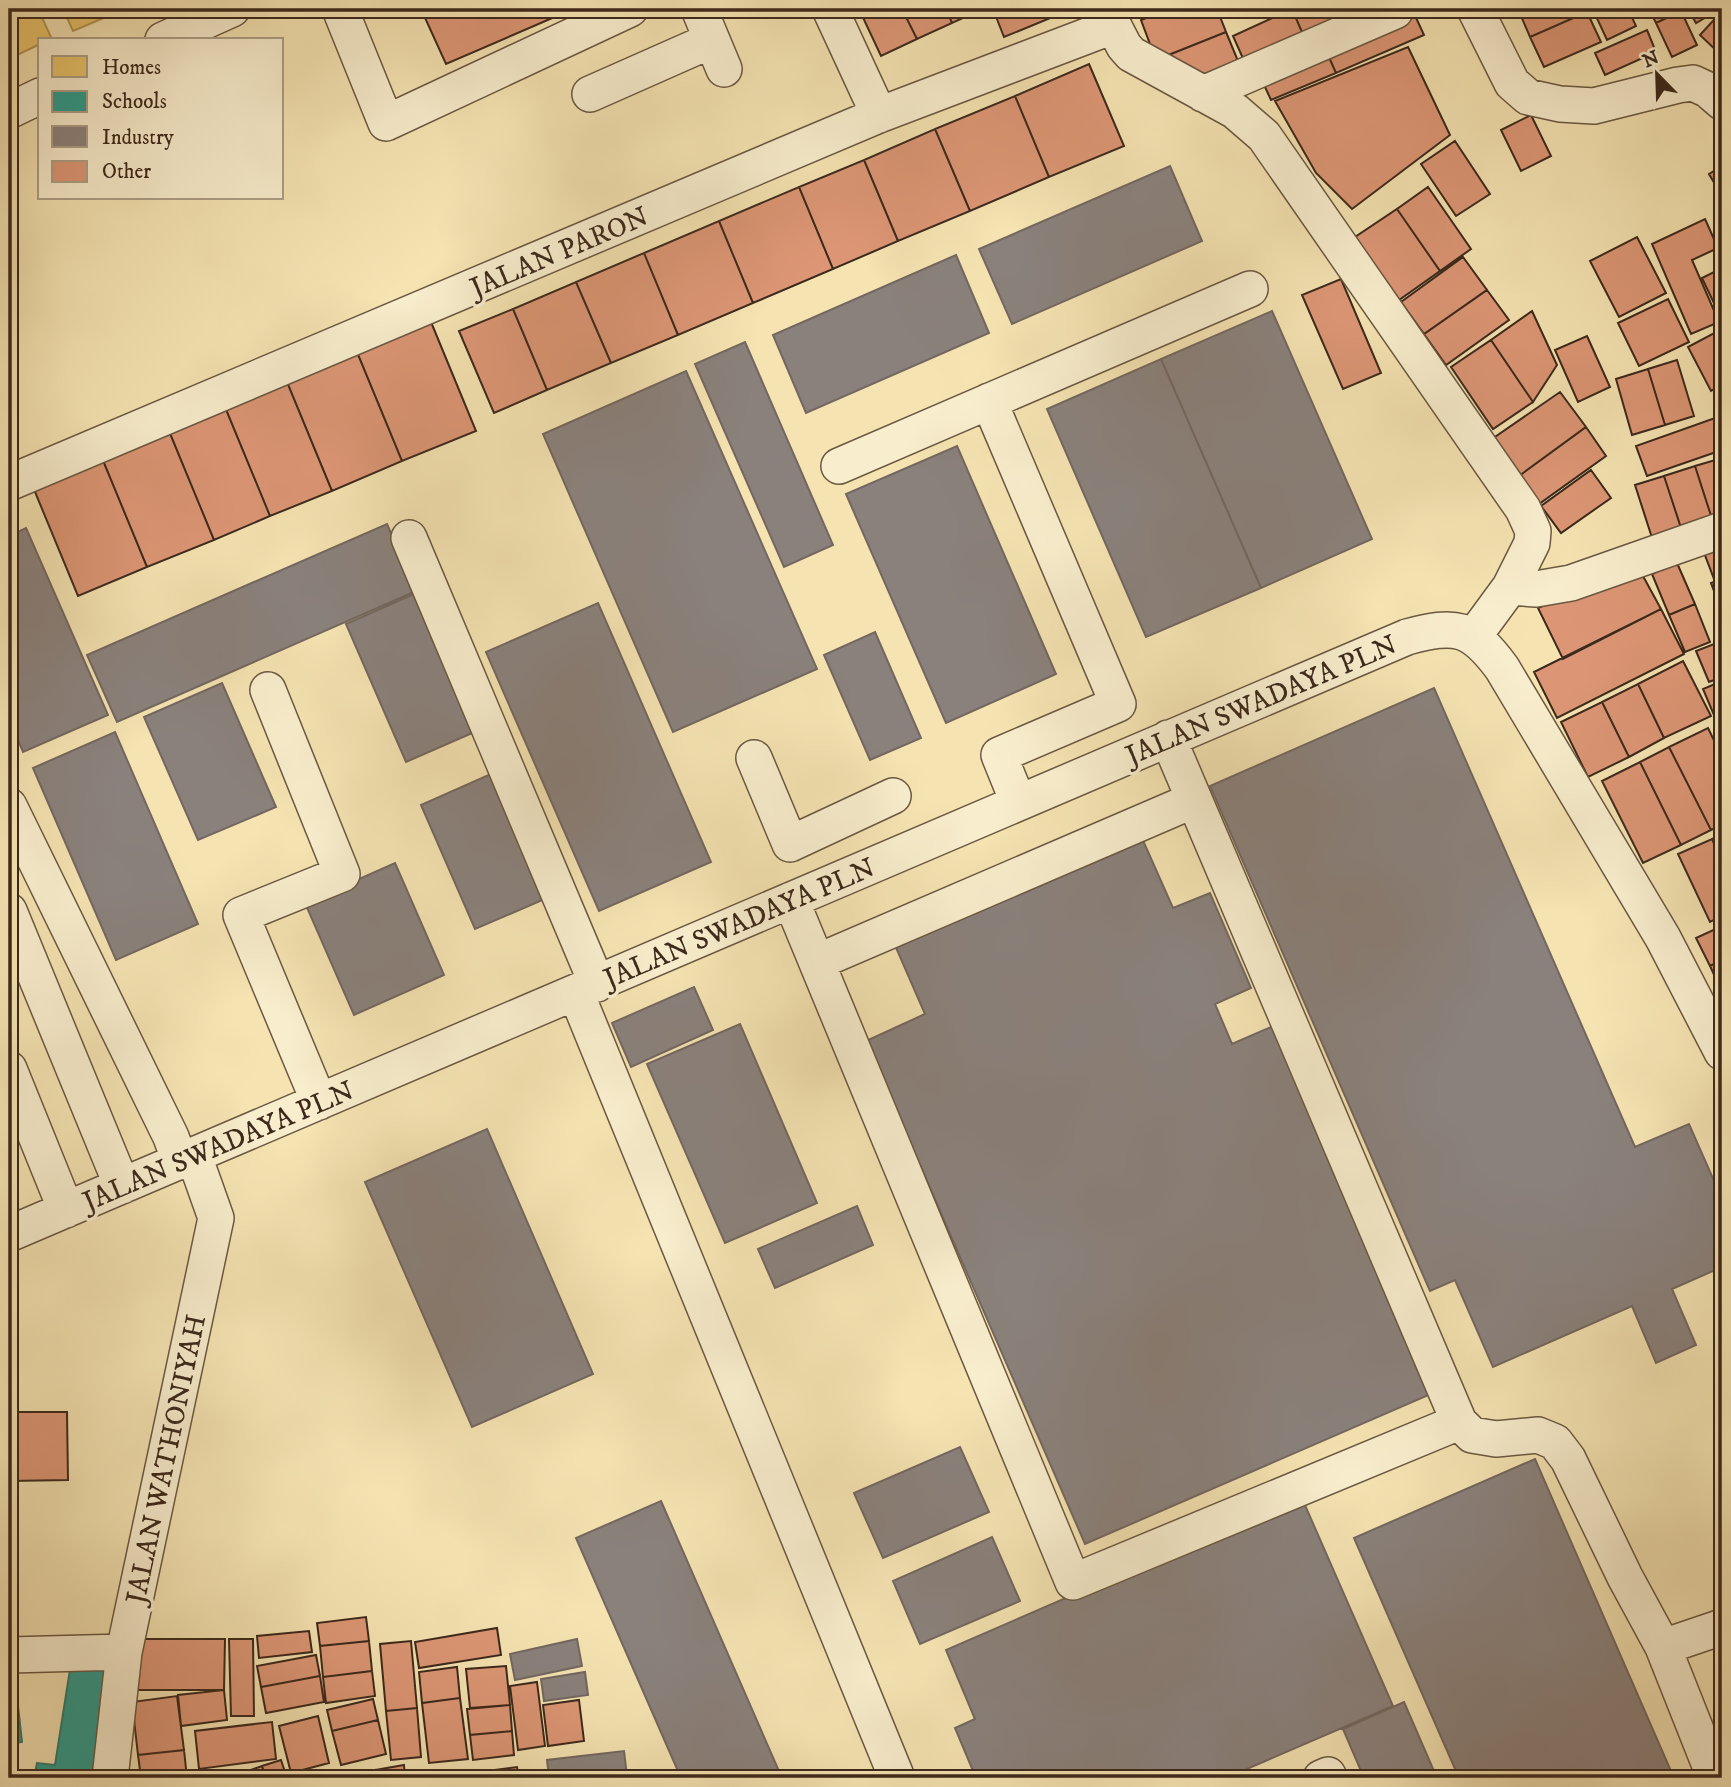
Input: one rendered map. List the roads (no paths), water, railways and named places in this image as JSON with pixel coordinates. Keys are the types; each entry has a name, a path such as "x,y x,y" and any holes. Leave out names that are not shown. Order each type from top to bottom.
{"street":[{"path":"167,38 232,9"},
{"path":"340,9 386,123 631,9"},
{"path":"830,9 879,115"},
{"path":"1475,9 1513,83 1528,97 1560,104 1594,106 1693,83 1708,90 1722,102"},
{"path":"1203,94 1395,11"},
{"path":"1109,17 1131,54 1242,117 1264,136 1523,509 1532,531 1532,543 1510,587 1474,635 1489,649 1502,668 1663,938 1722,1052"},
{"name":"JALAN PARON","path":"9,483 1109,17"},
{"path":"590,94 712,39"},
{"path":"9,111 38,97"},
{"path":"839,466 1250,289"},
{"path":"989,401 1118,704 999,755 1018,802"},
{"path":"1510,587 1536,589 1571,583 1722,530"},
{"path":"409,538 897,1778"},
{"name":"JALAN SWADAYA PLN","path":"9,1234 1406,637 1431,631 1454,630 1474,635"},
{"path":"268,690 342,874 241,915 318,1102"},
{"path":"1168,738 1459,1422 1472,1435 1496,1439 1538,1435 1555,1442 1568,1459 1625,1577 1663,1647 1715,1778"},
{"path":"754,758 790,844 817,962 1073,1582 1459,1422"},
{"path":"790,844 893,796"},
{"path":"817,962 1194,800"},
{"name":"JALAN WATHONIYAH","path":"9,806 171,1137 187,1159 216,1218 124,1652 110,1778"},
{"path":"9,911 122,1186"},
{"path":"9,1069 66,1210"},
{"path":"1663,1647 1722,1627"},
{"path":"9,1655 124,1652"}]}
